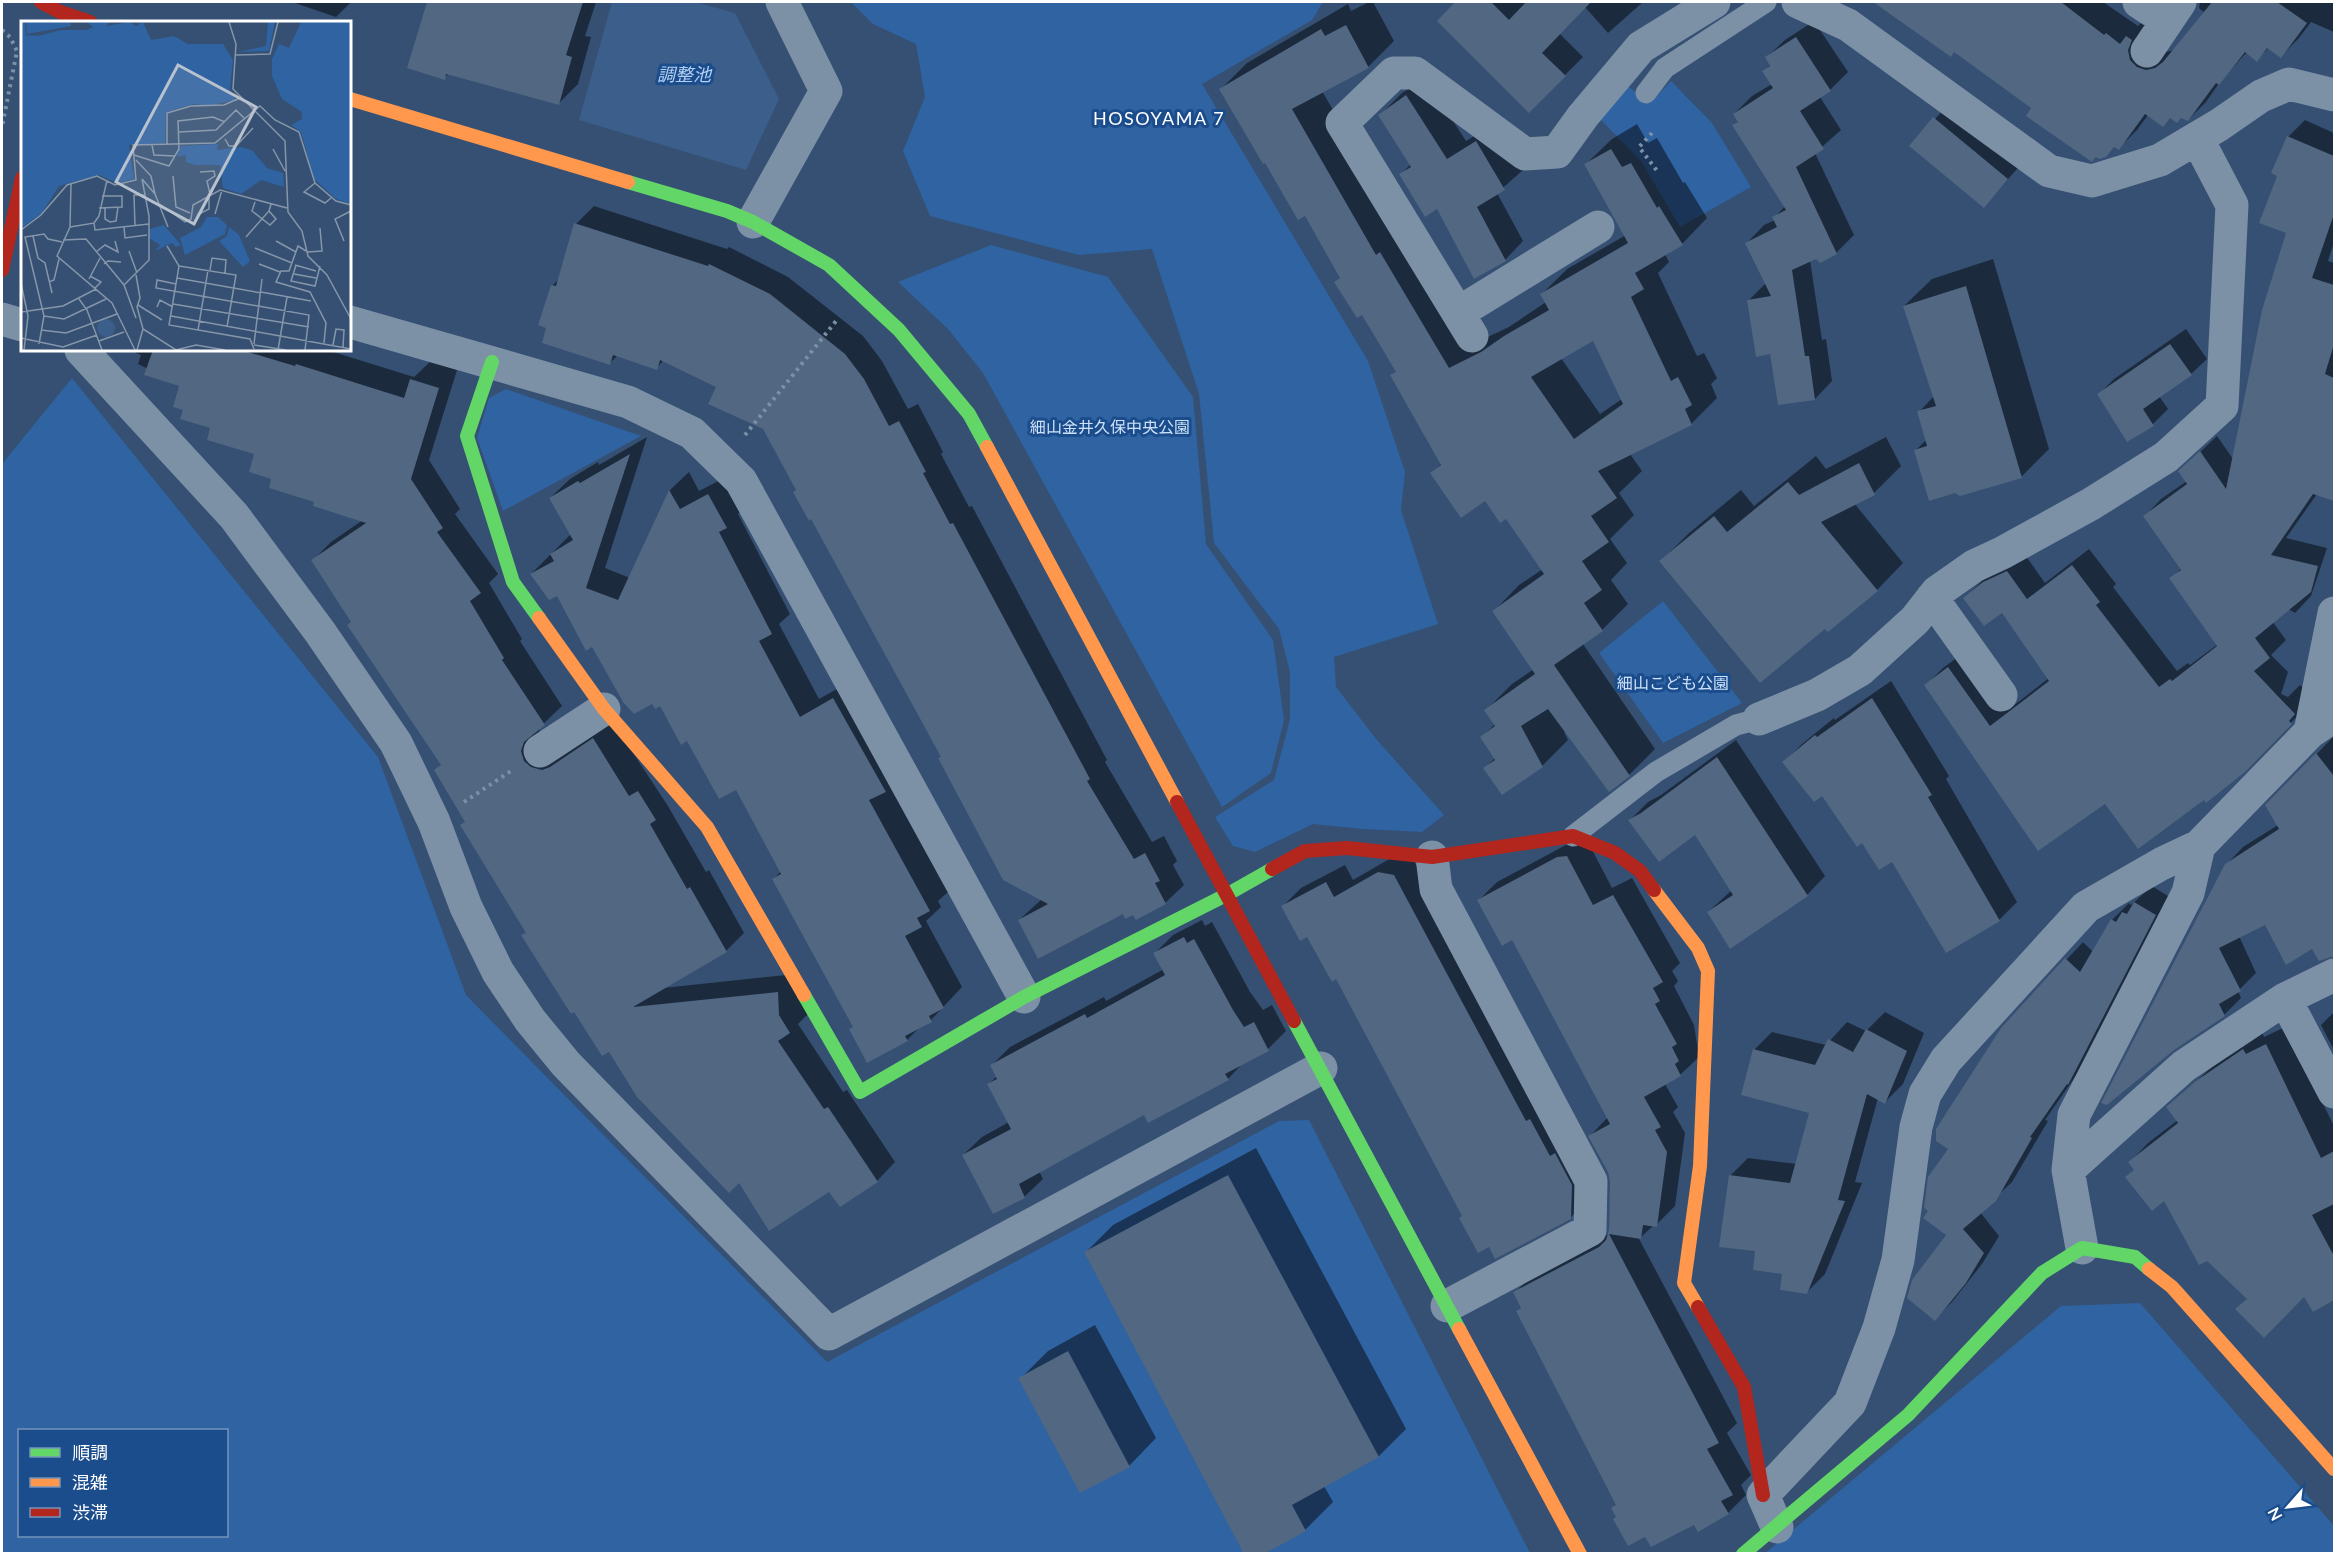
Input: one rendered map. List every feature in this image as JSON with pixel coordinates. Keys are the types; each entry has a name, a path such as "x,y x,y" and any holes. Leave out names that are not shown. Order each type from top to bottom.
{"street":[{"path":"40,2 87,21"},
{"path":"753,222 826,91 782,2"},
{"path":"1598,227 1465,325 1342,123 1394,73 1415,73 1525,154 1557,152 1583,116 1641,46 1714,2"},
{"path":"1798,2 1848,25 2049,171 2092,181 2160,159 2261,96 2289,84 2334,95"},
{"path":"2139,2 2173,11 2147,51"},
{"path":"351,99 727,211 753,222 829,265 899,330 969,414 1580,1554"},
{"path":"1759,719 1817,695 1860,670 1915,620 1932,598 1974,566 2091,504 2166,457 2222,406 2232,205 2197,138"},
{"path":"2,270 21,183"},
{"path":"2,319 21,325"},
{"path":"351,322 628,402 692,433 741,481 1024,997"},
{"path":"82,351 234,516 320,632 396,743 434,822 471,916 498,972 530,1020 566,1064 829,1334 1321,1068"},
{"path":"492,362 467,436 513,582 604,709 707,827 860,1092 1024,997 1228,894 1305,851 1347,848 1432,857 1574,836 1615,853 1640,871 1698,948 1708,972 1700,1166 1684,1283 1744,1387 1754,1430 1763,1494 1777,1527"},
{"path":"1932,598 2001,695"},
{"path":"1763,1494 1850,1403 1879,1328 1898,1260 1916,1127 1925,1094 1946,1060 2086,907 2161,864 2199,846 2322,724 2334,613"},
{"path":"540,751 604,709"},
{"path":"2082,1248 2068,1170 2074,1115 2188,893 2199,846"},
{"path":"1432,857 1436,889 1591,1181 1590,1230 1447,1306"},
{"path":"2068,1170 2184,1066 2285,999 2334,975"},
{"path":"2285,999 2334,1092"},
{"path":"1743,1554 1908,1415 2042,1273 2082,1248 2135,1257 2172,1287 2334,1469"}],"lane":[{"path":"1646,93 1665,68 1766,2"},
{"path":"1574,836 1656,772 1736,725 1759,719"}],"path":[{"path":"2,30 10,37 17,51 2,127"},
{"path":"1652,133 1638,147 1658,172"},
{"path":"722,463 828,334 856,290"},
{"path":"459,805 540,751"}],"green space":[{"path":"851,2 1323,2 1312,20 1202,84 1368,361 1405,472 1401,510 1438,624 1334,657 1336,687 1377,740 1444,815 1422,832 1313,824 1255,852 1233,846 1215,817 1274,780 1290,719 1290,672 1279,629 1214,543 1199,394 1152,249 1079,255 930,216 903,151 925,97 916,44 873,24"},
{"path":"1671,81 1712,123 1751,187 1680,227 1641,161 1601,120 1625,84 1650,103"},
{"name":"細山金井久保中央公園","path":"991,245 1108,277 1193,397 1206,544 1273,640 1284,720 1271,773 1222,807 983,373 948,329 898,282"},
{"path":"72,378 378,757 466,995 827,1362 1279,1121 1309,1120 1530,1553 2,1554 2,464"},
{"path":"506,389 641,436 503,511 477,438 489,398"},
{"name":"細山こども公園","path":"1663,601 1742,703 1663,743 1599,653"},
{"path":"2140,1303 2334,1526 2334,1554 1764,1554 2061,1306"}],"water":[{"name":"調整池","path":"612,2 695,2 735,13 779,99 746,170 579,120"}],"building":[{"path":"427,2 583,2 566,55 572,57 559,105 446,74 445,80 407,68"},
{"path":"1455,2 1491,2 1509,20 1526,2 1591,2 1542,53 1566,76 1529,113 1437,21"},
{"path":"1873,2 2061,2 2104,35 2106,33 2120,44 2126,36 2132,40 2128,50 2130,60 2137,67 2146,70 2155,68 2163,62 2212,2 2277,2 2307,23 2281,58 2267,48 2257,62 2245,52 2219,85 2216,83 2188,121 2181,118 2177,123 2170,118 2163,127 2145,114 2119,150 2114,147 2106,157 2099,159 2096,157 2092,162 2026,116 2031,108 1954,52 1951,57"},
{"path":"1346,25 1369,68 1292,109 1376,255 1380,252 1449,368 1481,352 1549,310 1540,294 1628,243 1584,164 1611,149 1622,167 1631,163 1657,208 1659,206 1683,245 1635,273 1644,289 1631,297 1671,381 1678,377 1692,405 1685,409 1692,425 1598,471 1617,498 1591,516 1609,542 1582,561 1602,590 1584,603 1603,631 1554,665 1630,776 1609,792 1548,709 1521,726 1543,767 1502,795 1483,768 1495,760 1480,737 1495,726 1484,710 1535,674 1492,611 1544,574 1506,519 1500,523 1485,501 1461,518 1430,473 1441,465 1390,375 1396,372 1362,315 1357,318 1334,282 1340,278 1305,216 1298,220 1219,89 1321,29 1325,36","holes":["1593,341 1623,404 1574,439 1531,377"]},
{"path":"1796,37 1831,91 1800,111 1824,149 1796,167 1837,254 1820,263 1816,259 1792,270 1805,356 1809,356 1815,400 1778,405 1770,354 1756,357 1747,300 1771,296 1745,243 1777,227 1772,217 1786,210 1732,125 1738,122 1733,114 1773,88 1762,71 1770,66 1765,57"},
{"path":"1406,95 1447,159 1476,141 1505,190 1477,207 1506,261 1474,279 1437,209 1425,217 1399,174 1411,167 1378,115"},
{"path":"1933,117 2008,179 1984,208 1909,146"},
{"path":"2287,136 2334,156 2334,214 2312,278 2334,285 2334,344 2325,374 2334,378 2334,501 2313,494 2271,555 2318,566 2311,592 2255,638 2270,658 2254,671 2295,714 2289,721 2292,724 2245,772 2206,803 2204,800 2138,849 2105,804 2038,851 1924,685 1948,667 1990,726 2049,681 2002,613 1984,626 1963,598 1983,582 2007,571 2027,599 2072,565 2100,602 2096,605 2159,687 2170,679 2172,681 2217,646 2169,578 2181,570 2143,516 2187,484 2178,471 2200,451 2226,489 2262,310 2286,233 2259,223 2277,176 2271,173"},
{"path":"574,223 708,266 709,264 770,294 845,354 864,379 889,426 899,421 950,524 953,523 1090,779 1087,781 1134,859 1145,853 1160,881 1155,883 1166,904 1136,920 1133,915 1125,919 1123,914 1038,959 1018,920 1048,904 1003,880 938,758 941,757 811,519 809,521 793,492 796,490 763,429 708,404 716,387 660,360 657,370 613,355 610,365 542,343 546,328 538,325 551,285 556,286"},
{"path":"1966,286 2022,478 1960,496 1955,493 1929,501 1914,450 1927,446 1917,411 1936,406 1903,306"},
{"path":"2170,344 2192,375 2143,409 2154,426 2127,442 2097,394"},
{"path":"153,351 244,351 295,366 296,364 404,398 410,379 439,388 411,479 443,528 437,532 481,593 470,601 504,658 502,660 545,725 524,742 521,751 524,761 531,767 542,770 593,738 629,796 638,791 656,820 650,824 687,889 690,887 727,952 633,1007 778,992 779,1015 790,1033 778,1041 824,1109 828,1107 878,1182 840,1207 829,1192 769,1231 739,1183 729,1193 637,1097 609,1052 602,1056 574,1012 571,1014 521,935 526,933 460,825 465,822 434,770 441,765 347,625 351,622 311,560 366,523 313,506 314,502 269,488 271,479 249,472 254,454 207,440 210,428 180,419 183,410 173,407 179,386 144,375"},
{"path":"630,454 586,588 618,600 669,490 680,509 708,494 727,528 719,532 772,634 759,641 800,717 833,698 886,792 869,800 930,911 917,918 922,927 905,936 944,1008 929,1016 932,1022 905,1036 908,1041 867,1063 849,1029 853,1027 772,879 781,874 736,790 719,799 687,741 681,745 660,706 655,709 652,704 634,714 623,702 592,647 586,651 557,596 549,600 530,574 554,561 550,554 573,540 549,498"},
{"path":"1859,463 1875,495 1821,522 1878,591 1828,632 1825,629 1760,683 1659,561 1714,516 1727,532 1788,482 1799,495"},
{"path":"1872,698 1932,795 1928,797 2000,921 1946,953 1892,862 1879,870 1862,843 1857,847 1822,796 1814,802 1782,762 1815,735 1817,737"},
{"path":"2316,753 2334,776 2334,956 2319,961 2312,949 2286,965 2265,925 2219,948 2241,991 2219,1004 2225,1016 2174,1050 2107,1105 2101,1103 2225,864 2279,829 2265,805"},
{"path":"1717,757 1808,896 1730,949 1707,912 1733,895 1695,835 1659,862 1628,820"},
{"path":"1567,856 1593,905 1613,895 1663,982 1653,988 1660,1001 1655,1004 1677,1044 1672,1047 1679,1061 1675,1064 1681,1076 1644,1097 1661,1127 1655,1130 1667,1152 1657,1227 1643,1225 1641,1239 1609,1234 1719,1443 1707,1449 1733,1495 1721,1501 1729,1514 1698,1532 1694,1525 1651,1547 1645,1537 1628,1546 1613,1519 1616,1517 1611,1508 1616,1505 1516,1311 1521,1308 1513,1292 1599,1247 1606,1240 1609,1230 1610,1181 1608,1172 1588,1136 1610,1124 1512,940 1502,946 1477,900 1557,857"},
{"path":"1378,872 1394,875 1526,1121 1530,1119 1550,1156 1555,1153 1572,1185 1571,1219 1495,1259 1489,1247 1478,1253 1459,1218 1462,1216 1336,979 1332,982 1307,937 1300,941 1281,906 1326,882 1334,897"},
{"path":"2134,902 2156,915 2068,1085 2030,1137 2032,1138 1996,1201 1963,1229 1984,1253 1966,1283 1935,1321 1907,1298 1912,1280 1946,1235 1923,1218 1928,1211 1924,1208 1928,1177 1948,1149 1936,1141 1936,1129 2001,1028 2065,958 2080,972 2111,919 2116,922 2122,912 2127,914"},
{"path":"1184,937 1187,943 1194,939 1244,1027 1254,1022 1269,1051 1225,1074 1229,1080 1148,1123 1144,1115 1019,1184 1025,1198 993,1214 962,1155 1011,1129 987,1084 997,1079 990,1065 1085,1014 1087,1018 1165,975 1153,953"},
{"path":"1866,1029 1907,1051 1885,1104 1867,1094 1838,1200 1845,1201 1807,1294 1780,1290 1782,1274 1753,1270 1755,1251 1719,1247 1729,1175 1790,1183 1809,1113 1741,1095 1753,1049 1815,1065 1828,1039 1853,1052"},
{"path":"2266,1044 2321,1158 2334,1151 2334,1204 2312,1215 2334,1256 2334,1300 2313,1312 2304,1297 2264,1338 2235,1309 2247,1299 2207,1261 2199,1265 2164,1201 2152,1211 2125,1177 2134,1170 2128,1162 2178,1123 2166,1107 2196,1081 2243,1049 2246,1054"},
{"path":"1228,1175 1379,1457 1292,1505 1306,1531 1264,1554 1244,1554 1084,1252"},
{"path":"1068,1351 1130,1467 1080,1493 1018,1378"}],"traffic: fast":[{"path":"628,182 727,211 753,222 829,265 899,330 969,414 987,447"},
{"path":"492,362 467,436 513,582 539,618"},
{"path":"804,995 860,1092 1024,997 1228,894 1272,869"},
{"path":"1294,1021 1459,1329"},
{"path":"1743,1554 1908,1415 2042,1273 2082,1248 2135,1257 2149,1269"}],"traffic: slow":[{"path":"351,99 628,182"},
{"path":"987,447 1177,802"},
{"path":"539,618 604,709 707,827 804,995"},
{"path":"1654,890 1698,948 1708,971 1700,1166 1684,1283 1698,1307"},
{"path":"2149,1269 2172,1287 2334,1469"},
{"path":"1459,1329 1580,1554"}],"traffic: jam":[{"path":"41,2 60,12 87,21"},
{"path":"2,270 21,183"},
{"path":"1177,802 1294,1021"},
{"path":"1272,869 1305,851 1347,848 1432,857 1573,836 1615,853 1640,871 1654,890"},
{"path":"1698,1307 1744,1387 1763,1495"}],"district":[{"name":"HOSOYAMA 7","path":"1159,119"}]}
